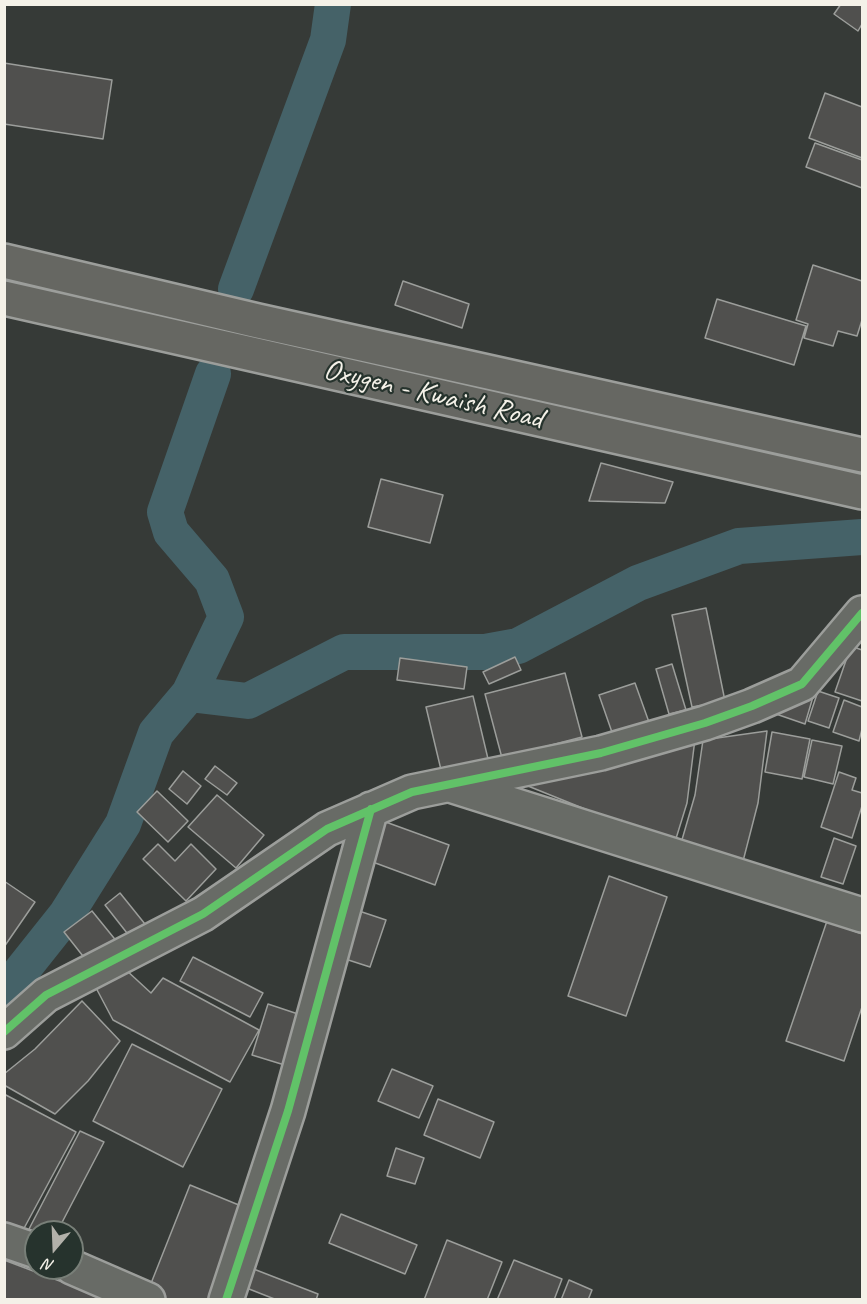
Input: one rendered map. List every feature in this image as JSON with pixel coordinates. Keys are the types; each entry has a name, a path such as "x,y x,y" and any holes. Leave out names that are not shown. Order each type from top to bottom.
{"main road":[{"name":"Oxygen - Kwaish Road","path":"4,261 258,321 862,455"},
{"name":"Oxygen - Kwaish Road","path":"4,298 862,492"}],"street":[{"path":"4,1032 46,995 203,914 327,829 412,792 445,783 602,753 705,723 752,706 802,684 862,613"},
{"path":"445,783 862,915"},
{"path":"226,1299 288,1112 371,809"},
{"path":"4,1240 24,1247"},
{"path":"84,1272 148,1299"}],"building":[{"path":"841,4 862,4 862,24 858,31 834,14"},
{"path":"4,63 112,80 103,139 4,124"},
{"path":"825,93 862,107 862,158 809,138"},
{"path":"815,143 862,160 862,188 806,167"},
{"path":"813,265 862,281 862,320 857,336 838,331 833,346 804,338 808,324 796,320"},
{"path":"403,281 469,304 462,328 395,305"},
{"path":"717,299 806,326 794,365 705,338"},
{"path":"601,463 673,482 665,503 589,501"},
{"path":"381,479 443,495 430,543 368,527"},
{"path":"706,608 725,701 692,707 672,615"},
{"path":"851,646 862,650 862,701 835,692"},
{"path":"515,657 521,670 489,684 483,672"},
{"path":"400,658 467,667 464,689 397,680"},
{"path":"672,664 686,710 669,714 656,669"},
{"path":"565,673 582,737 502,758 485,694"},
{"path":"635,683 650,725 614,738 599,695"},
{"path":"815,690 805,724 776,714 783,694"},
{"path":"818,691 839,698 829,728 808,721"},
{"path":"473,696 489,763 442,774 426,707"},
{"path":"844,700 862,707 862,729 859,741 833,732"},
{"path":"767,731 758,803 741,869 679,850 695,795 703,740"},
{"path":"772,732 810,739 802,779 765,772"},
{"path":"695,739 687,803 674,845 523,784"},
{"path":"812,740 842,746 833,784 804,777"},
{"path":"215,766 237,783 227,795 205,779"},
{"path":"183,771 201,786 187,804 169,789"},
{"path":"839,772 856,778 852,790 862,793 862,806 852,838 821,827"},
{"path":"157,791 188,821 168,842 137,812"},
{"path":"217,795 264,835 236,868 188,827"},
{"path":"383,821 449,845 435,885 370,861"},
{"path":"834,838 856,846 843,884 821,877"},
{"path":"158,844 175,861 191,844 216,869 186,901 143,859"},
{"path":"609,876 667,897 626,1016 568,996"},
{"path":"4,881 35,902 4,947"},
{"path":"120,893 149,929 134,942 105,905"},
{"path":"353,909 386,920 370,967 336,956"},
{"path":"92,911 118,943 90,965 64,932"},
{"path":"827,921 862,934 862,1007 844,1061 786,1041"},
{"path":"193,957 263,993 250,1017 180,981"},
{"path":"125,969 151,993 163,978 259,1030 230,1082 113,1020 95,986"},
{"path":"82,1001 120,1041 88,1081 55,1114 4,1085 4,1074 35,1049"},
{"path":"268,1004 307,1017 291,1067 252,1055"},
{"path":"132,1044 222,1089 183,1167 93,1121"},
{"path":"392,1069 433,1086 419,1118 378,1101"},
{"path":"4,1094 76,1132 28,1220 24,1220 22,1232 4,1222"},
{"path":"438,1099 494,1122 480,1158 424,1135"},
{"path":"80,1131 104,1142 63,1220 34,1220"},
{"path":"396,1148 424,1158 415,1184 387,1176"},
{"path":"190,1185 251,1210 215,1300 169,1300 148,1291"},
{"path":"341,1214 417,1245 405,1274 329,1243"},
{"path":"447,1240 502,1262 487,1300 424,1300"},
{"path":"4,1260 24,1268 24,1280 57,1280 110,1300 4,1300"},
{"path":"514,1260 562,1279 554,1300 497,1300"},
{"path":"251,1268 318,1294 316,1300 277,1300 244,1287"},
{"path":"569,1280 592,1290 588,1300 561,1300"}],"waterway":[{"path":"236,289 328,40 333,4"},
{"path":"189,694 226,617 212,580 171,532 165,512 213,374"},
{"path":"4,993 66,915 123,824 156,733 189,694 248,701 344,652 485,652 518,646 638,583 739,546 862,537"}],"cycle path":[{"path":"4,1032 46,995 203,914 327,829 412,792 601,753 705,723 752,706 802,684 862,613"},
{"path":"226,1300 288,1111 371,809"}]}
